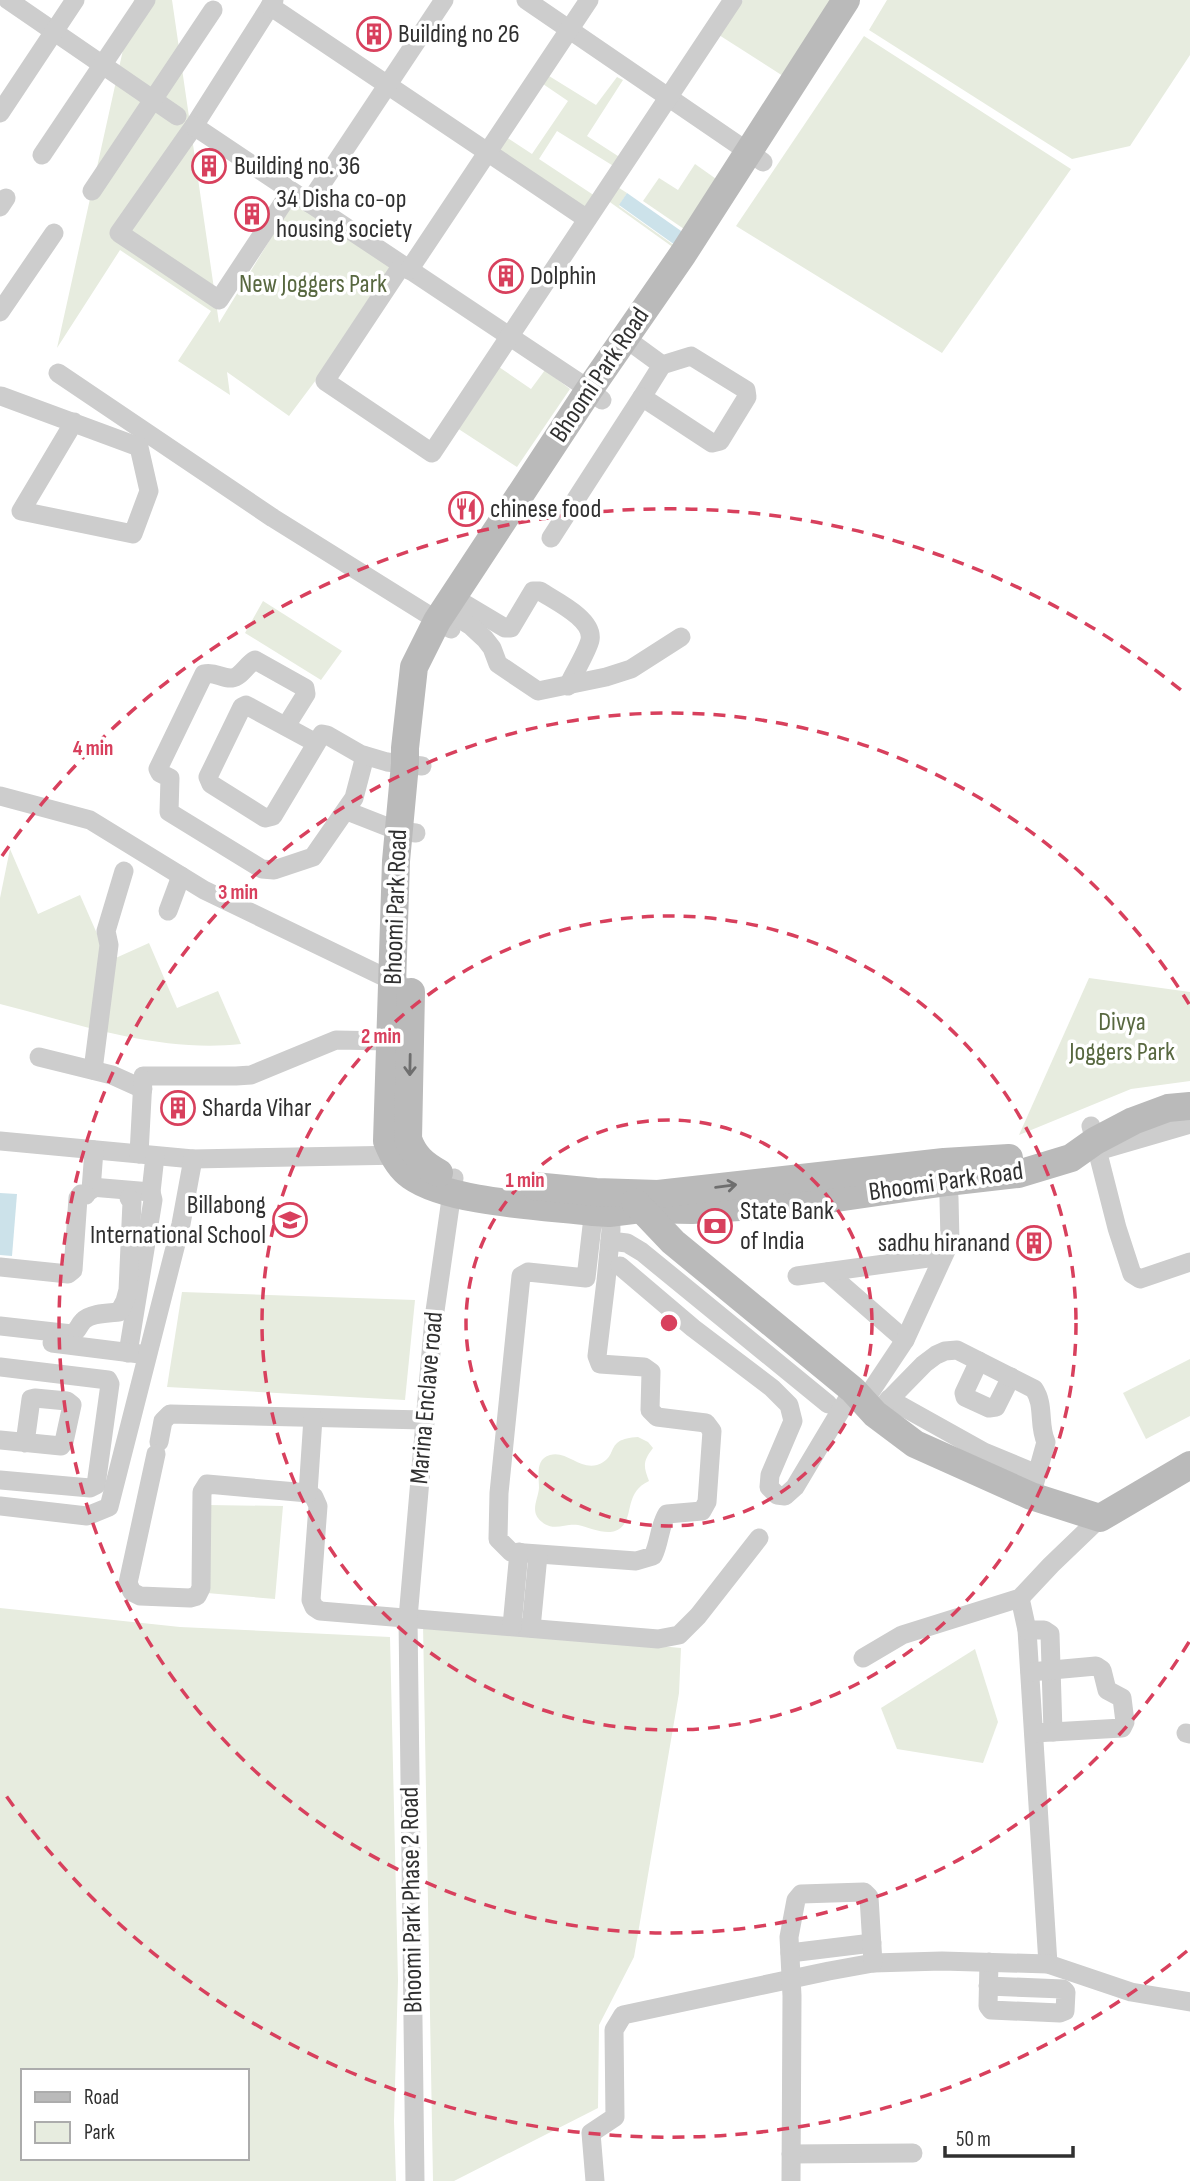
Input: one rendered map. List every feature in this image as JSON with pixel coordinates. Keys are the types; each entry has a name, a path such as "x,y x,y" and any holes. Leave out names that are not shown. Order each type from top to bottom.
{"main road":[{"name":"Bhoomi Park Road","path":"830,41 846,0"},
{"name":"Bhoomi Park Road","path":"402,986 390,1041 387,1140 403,1155 408,1139 402,986 407,832 413,765 405,748 414,667 595,395 678,277 830,41 867,0"},
{"path":"403,1155 409,1175 427,1185 452,1183 613,1202 658,1194 1017,1166 1051,1150 1095,1139 1156,1096 1181,1105"},
{"path":"613,1202 673,1241 853,1400 915,1444 1034,1485 1100,1518 1190,1465"}],"street":[{"path":"8,0 595,395"},
{"path":"0,113 75,0"},
{"path":"42,155 146,0"},
{"path":"309,203 444,0"},
{"path":"526,0 756,158"},
{"path":"589,0 488,153 325,381 432,453 733,0"},
{"path":"291,191 219,300 119,233 185,121 272,3 387,85 587,219"},
{"path":"92,191 213,9"},
{"path":"0,312 54,233"},
{"path":"632,343 662,365"},
{"path":"551,538 662,365 691,356 746,390 747,397 720,442 712,443 642,397"},
{"path":"58,373 274,519 471,626 492,648 498,664 538,691 631,669 681,637"},
{"path":"1,396 74,422 139,447 149,491 133,534 20,511 74,422"},
{"path":"108,435 123,416"},
{"path":"498,664 505,652 511,628 533,592 540,591 576,614 589,628 590,640 568,686"},
{"path":"451,613 511,628"},
{"path":"286,726 306,694 305,688 255,660 230,678 211,671 204,674 158,769 170,778 169,811 262,869 274,870 313,857 354,798 365,756"},
{"path":"316,743 246,705 242,707 208,776 211,784 265,818 273,816 322,734 365,756 413,765"},
{"path":"0,796 90,820 204,890 402,986"},
{"path":"347,811 407,832"},
{"path":"93,1070 109,945 106,931 124,871"},
{"path":"168,911 181,876"},
{"path":"40,1057 112,1075 236,1076 251,1074 336,1040 390,1041"},
{"path":"0,1506 87,1516 109,1507 138,1354 153,1200 147,1155 143,1076"},
{"path":"1181,1105 1095,1139 1117,1228 1132,1274 1140,1279 1190,1262"},
{"path":"0,1141 192,1159 403,1155"},
{"path":"89,1190 94,1150"},
{"path":"138,1354 181,1224 192,1159"},
{"path":"620,1266 692,1328 772,1388 789,1405 793,1421 770,1475 769,1487 776,1494 785,1496 795,1487 853,1400 905,1340 950,1242 946,1172"},
{"name":"Marina Enclave road","path":"408,1618 434,1318 452,1183"},
{"path":"0,1267 68,1274 73,1270 78,1198 81,1194 89,1190 151,1192"},
{"path":"0,1326 72,1334 78,1331 84,1320 92,1316 119,1312 128,1290 132,1202 129,1198"},
{"path":"606,1281 528,1272 521,1276 499,1493 498,1539 511,1552 636,1561 653,1556 659,1544 661,1523 667,1514 702,1511 707,1502 712,1431 706,1423 657,1417 650,1410 651,1372 644,1367 600,1364 597,1356 606,1281 613,1202"},
{"path":"586,1278 613,1202"},
{"path":"610,1241 627,1242 853,1400"},
{"path":"797,1276 943,1256"},
{"path":"827,1272 905,1340"},
{"path":"0,1336 138,1354"},
{"path":"853,1400 945,1351 957,1350 1034,1389 1040,1399 1042,1434 1046,1442 1034,1485"},
{"path":"979,1361 964,1393 965,1397 989,1408 996,1407 1011,1377"},
{"path":"0,1369 108,1380 110,1384 96,1485 90,1488 0,1480"},
{"path":"424,1420 170,1415 163,1422 128,1583 132,1592 139,1596 197,1596 201,1588 202,1492 207,1484 308,1493 314,1497 318,1506 311,1600 320,1611 658,1639 679,1635 698,1616 759,1538"},
{"path":"308,1493 313,1418"},
{"path":"0,1440 25,1443"},
{"path":"863,1658 902,1635 1020,1598 1051,1564 1100,1518"},
{"path":"522,1627 528,1554"},
{"path":"1020,1598 1027,1630 1030,1672 1043,1732"},
{"name":"Bhoomi Park Phase 2 Road","path":"408,1618 415,2181"},
{"path":"1027,1630 1044,1630 1050,1634 1051,1670 1043,1732 1048,1964"},
{"path":"1030,1672 1096,1666 1102,1670 1107,1690 1122,1698 1125,1722 1122,1728 1043,1732"},
{"path":"1030,1672 1051,1670"},
{"path":"791,2181 792,1979 789,1937 796,1900 802,1894 864,1892 869,1897 873,1963"},
{"path":"790,1953 872,1943"},
{"path":"595,2181 592,2133 615,2117 614,2031 623,2015 873,1963 942,1961 1048,1964 1131,1992 1190,2002"},
{"path":"988,1986 989,1962"},
{"path":"791,2154 913,2153"}],"green space":[{"name":"New Joggers Park","path":"134,0 172,0 219,323 293,202 402,265 289,416 227,372 230,395 178,361 211,311 120,250 57,348"},
{"path":"743,0 834,0 783,76 719,35"},
{"path":"887,0 1190,0 1190,55 1130,146 1072,159 869,30"},
{"path":"864,36 1071,169 942,353 736,226"},
{"path":"549,76 596,105 617,77 623,80 587,136 621,158 615,167 557,131 539,159 595,196 586,209 497,151 506,137 532,154 568,101 543,84"},
{"path":"695,164 719,181 684,229 643,201 659,178 678,190"},
{"path":"616,186 627,193 619,206 675,246 674,248 607,200"},
{"path":"499,367 531,389 545,370 570,389 517,467 457,428"},
{"path":"263,601 342,651 321,680 245,633"},
{"path":"10,849 38,914 80,895 109,961 149,943 177,1008 218,991 241,1044 211,1046 150,1041 0,1004 0,898"},
{"name":"Divya Joggers Park","path":"1089,978 1190,992 1190,1081 1131,1089 1019,1135"},
{"path":"182,1292 415,1300 405,1400 167,1387"},
{"path":"1190,1359 1190,1416 1146,1439 1123,1393"},
{"path":"638,1437 653,1448 645,1464 649,1481 635,1493 622,1527 606,1532 578,1525 555,1527 546,1525 538,1518 535,1506 539,1468 545,1457 556,1454 585,1465 597,1465 608,1458 620,1441"},
{"path":"208,1505 283,1506 275,1599 207,1593"},
{"path":"0,1608 180,1627 390,1637 398,1980 394,2121 396,2181 0,2181"},
{"path":"423,1624 681,1648 679,1693 634,1957 599,2025 598,2108 454,2181 433,2181"},
{"path":"975,1649 998,1722 983,1763 897,1749 881,1708"}],"water":[{"path":"627,193 684,233 675,245 619,205"},
{"path":"0,1193 17,1194 12,1256 0,1255"}],"place":[{"name":"Building no 26","path":"374,34"},
{"name":"Building no. 36","path":"209,166"},
{"name":"34 Disha co-op housing society","path":"252,214"},
{"name":"Dolphin","path":"506,276"},
{"name":"chinese food","path":"466,509"},
{"name":"Sharda Vihar","path":"178,1108"},
{"name":"Billabong International School","path":"290,1220"},
{"name":"State Bank of India","path":"715,1226"},
{"name":"sadhu hiranand","path":"1034,1243"}]}
